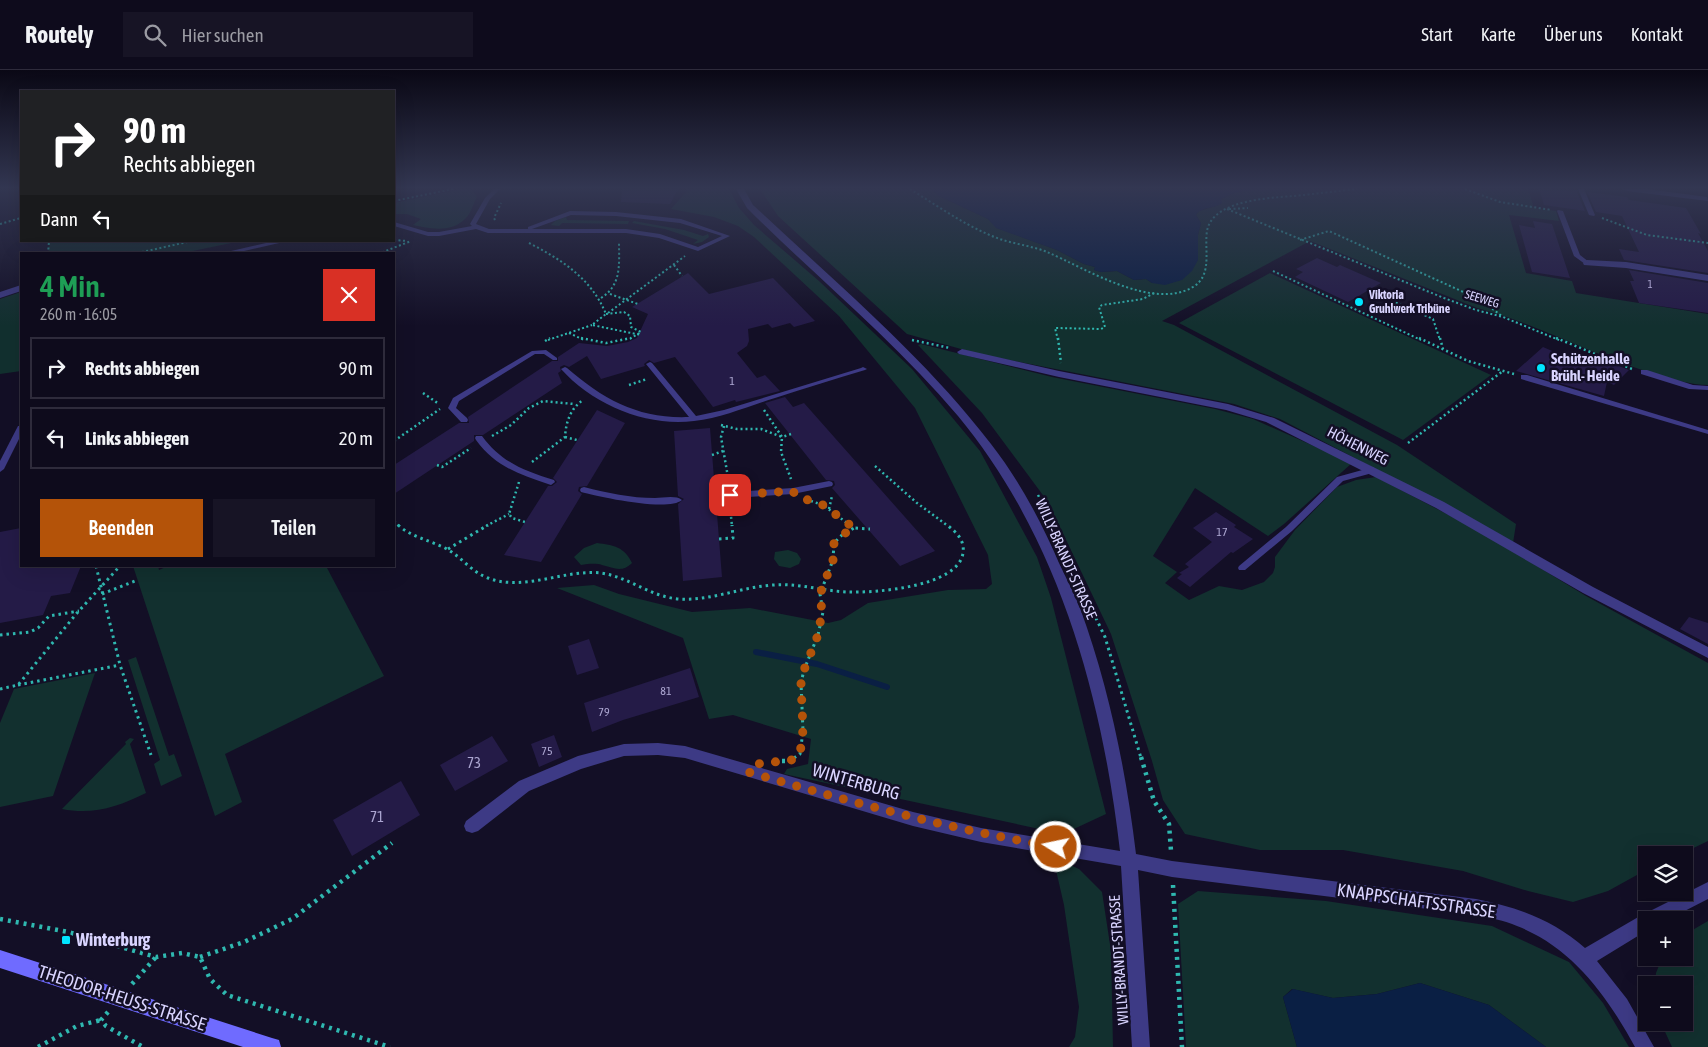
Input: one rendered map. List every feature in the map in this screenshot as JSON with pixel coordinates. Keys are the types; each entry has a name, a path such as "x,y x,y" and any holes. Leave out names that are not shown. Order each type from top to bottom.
{"main road":[{"name":"THEODOR-HEUSS-STRASSE","path":"0,959 272,1047"}],"street":[{"name":"WILLY-BRANDT-STRASSE","path":"780,235 898,344 944,393 987,446 1017,490 1041,535 1075,613 1106,720 1121,801 1129,860 1135,926 1141,1047"},
{"path":"1586,263 1626,265 1708,278"},
{"path":"0,295 20,288"},
{"name":"HÖHENWEG","path":"962,352 1246,412 1295,431 1440,505 1588,590 1708,653"},
{"name":"WINTERBURG","path":"472,826 524,786 578,763 624,750 658,749 686,752 894,814 962,830 1129,860"},
{"name":"KNAPPSCHAFTSSTRASSE","path":"1129,860 1172,869 1476,907 1517,917 1546,930 1584,958 1612,991 1645,1047"},
{"path":"1667,911 1708,890"},
{"path":"1584,958 1638,926"}],"lane":[{"path":"652,235 698,248 727,236 722,235"},
{"path":"1569,235 1577,256 1586,263"},
{"path":"231,252 280,242"},
{"path":"464,420 452,408 456,400 525,356 546,352 555,359"},
{"path":"650,364 657,375 685,403 694,419"},
{"path":"565,369 585,388 597,395 633,412 661,420 694,419 708,416 863,368"},
{"path":"1644,372 1692,387 1708,388"},
{"path":"1524,377 1708,432"},
{"path":"0,468 20,430"},
{"path":"480,440 487,450 500,461 522,473 551,482"},
{"path":"1242,568 1289,529 1340,479 1373,470"},
{"path":"716,496 793,491 829,484"},
{"path":"584,490 640,502 678,500"}],"path":[{"path":"383,252 427,235"},
{"path":"516,235 520,239 553,255 580,274 601,298 606,314"},
{"path":"601,298 610,294 618,282 619,240 623,235"},
{"path":"990,235 1019,246 1044,251 1111,281 1155,293 1171,294 1196,286 1204,276 1208,262 1207,235"},
{"name":"SEEWEG","path":"1287,235 1476,310 1503,317 1624,366 1644,372"},
{"path":"1300,240 1317,235"},
{"path":"1337,235 1482,300 1502,314 1503,317"},
{"path":"395,240 410,242"},
{"path":"141,252 187,242"},
{"path":"539,352 542,343 547,339 592,325 674,266 683,257 698,248"},
{"path":"674,266 682,276"},
{"path":"1273,271 1468,360 1524,377"},
{"path":"1367,290 1433,319 1436,322 1443,349"},
{"path":"1060,374 1062,362 1055,328 1101,329 1105,327 1099,307 1102,305 1143,298 1155,293"},
{"path":"610,294 638,304"},
{"path":"606,314 624,312 630,316 631,327 641,332 640,335"},
{"path":"592,325 640,335"},
{"path":"569,333 582,340 607,344 640,335"},
{"path":"909,340 920,340 962,352"},
{"path":"1408,442 1502,371"},
{"path":"629,384 649,378"},
{"path":"395,440 444,407 423,393"},
{"path":"537,400 574,404 597,395"},
{"path":"437,465 442,467 480,440 510,425 529,408 543,401"},
{"path":"756,401 778,428 782,437 781,452 789,470"},
{"path":"538,457 565,436 566,421 574,404"},
{"path":"730,477 721,437 723,426 743,405"},
{"path":"708,416 723,426 761,429 782,437 791,434"},
{"path":"565,436 577,440"},
{"path":"712,455 723,451"},
{"path":"395,522 399,528 412,535 448,549 470,568 489,579 504,581 600,573 620,578 658,594 680,599 716,597 764,585 776,584 848,592 896,588 948,575 959,566 963,556 960,538 954,530 911,499 875,466"},
{"path":"448,549 497,519 509,514 522,473"},
{"path":"793,491 796,496 823,505 854,528"},
{"path":"719,539 733,538 730,495"},
{"path":"509,514 512,518 525,522"},
{"path":"748,772 752,765 762,761 791,761 800,754 803,730 801,683 804,670 818,635 822,612 820,594 833,560 834,543 842,535 854,528 870,528"},
{"path":"96,567 120,665 151,755"},
{"path":"18,685 79,610 119,567"},
{"path":"102,594 135,581"},
{"path":"0,635 30,632 38,628 49,616 79,610"},
{"path":"0,689 120,665"},
{"path":"0,919 68,932 156,957 182,953 200,957 244,942 292,919 392,843"},
{"path":"1172,869 1182,1047"},
{"path":"200,957 210,979 227,995 390,1047"},
{"path":"38,1047 77,1026 101,1020"}],"green space":[{"path":"682,235 708,235 709,237 702,242 693,244 698,240"},
{"path":"750,235 765,235 819,281 912,369 980,451 1037,557 1051,598 1106,814 1063,834 784,774 787,769 808,764 811,739 733,715 709,719 683,638 557,588 594,585 619,594 692,612 750,608 828,623 841,620 868,603 948,590 986,589 992,584 988,555 915,408 839,316"},
{"path":"798,235 1015,235 1095,267 1094,270 1101,272 1117,271 1134,280 1146,279 1152,283 1198,260 1198,235 1515,235 1526,273 1572,281 1576,293 1708,314 1708,385 1682,381 1633,367 1523,323 1477,308 1310,241 1162,321 1174,325 1397,445 1516,524 1513,543 1280,419 1234,404 979,354 907,334"},
{"path":"50,242 236,242 188,252 48,252"},
{"path":"1270,273 1491,375 1403,440 1179,323"},
{"path":"20,292 20,371 0,374 0,299"},
{"path":"921,344 1052,377 1215,409 1253,419 1352,463 1268,536 1195,488 1153,556 1177,572 1165,583 1189,600 1219,586 1242,590 1264,582 1273,573 1275,557 1295,530 1337,487 1356,480 1376,477 1481,532 1586,596 1708,663 1708,841 1693,848 1693,846 1638,846 1638,874 1608,891 1573,902 1528,891 1463,871 1343,850 1260,850 1185,834 1163,800 1111,634 1048,502 982,413 918,345"},
{"path":"597,543 622,550 632,563 621,569 597,564 581,565 574,557 584,548"},
{"path":"788,550 797,553 801,559 799,564 790,568 779,566 774,559 775,552"},
{"path":"133,567 158,567 159,570 166,567 327,567 384,676 225,754 242,802 215,816"},
{"path":"136,657 169,756 174,754 182,776 161,786 154,764 160,760 128,660"},
{"path":"95,673 53,796 0,807 0,723 14,689"},
{"path":"130,738 134,739 130,744 146,793 105,809 73,811 62,809 126,744 125,742"},
{"path":"1053,857 1079,869 1102,892 1111,951 1113,1047 1069,1047 1075,1037 1079,1007 1064,905"},
{"path":"1198,891 1326,901 1492,926 1569,962 1603,1003 1629,1047 1546,1047 1489,1005 1420,983 1377,994 1333,998 1292,989 1283,997 1297,1047 1186,1047 1178,904"},
{"path":"1708,921 1708,1047 1672,1047 1665,1031 1693,1031 1693,976 1656,976 1656,973 1659,966 1693,966 1693,930"}],"water":[{"path":"1014,235 1198,235 1198,260 1192,271 1182,280 1165,285 1152,283 1146,279 1134,280 1117,271 1101,272 1094,270 1095,267 1084,264 1057,250"},
{"path":"1420,983 1489,1005 1546,1047 1297,1047 1283,997 1293,989 1333,998 1377,994"}],"building":[{"path":"1522,235 1556,235 1570,278 1532,272"},
{"path":"1631,235 1699,235 1708,251 1708,273 1624,260 1619,249 1639,252"},
{"path":"1317,258 1337,267 1340,265 1381,283 1348,302 1295,277 1303,272 1296,269"},
{"path":"1629,270 1708,283 1708,313 1639,303 1630,281 1634,281"},
{"path":"688,273 709,294 773,278 815,321 794,327 790,323 772,328 768,324 748,329 749,341 747,346 737,353 757,378 765,375 780,391 736,402 735,400 713,407 675,357 654,363 649,360 644,364 645,366 601,379 587,356 569,367 564,365 560,367 561,371 558,373 562,383 483,435 474,435 474,441 395,493 395,464 459,423 469,423 468,417 552,361 558,361 558,357 579,343 607,346 628,342 637,338 648,314 632,307"},
{"path":"1543,347 1573,360 1580,361 1585,357 1596,361 1599,358 1629,370 1614,385 1607,382 1604,396 1516,371"},
{"path":"785,397 793,407 804,403 935,551 900,566 832,488 835,485 834,481 826,480 765,403"},
{"path":"597,410 625,423 587,486 579,487 578,491 582,494 541,562 504,555 548,486 552,486 557,482 553,478"},
{"path":"710,428 715,491 710,496 716,501 722,577 683,581 678,504 684,499 678,496 674,431"},
{"path":"1216,512 1236,525 1234,527 1253,539 1233,553 1231,552 1190,587 1177,578 1182,574 1179,573 1189,567 1185,564 1212,542 1193,528"},
{"path":"20,528 20,567 81,567 70,593 51,596 43,615 0,623 0,532"},
{"path":"1689,617 1708,623 1708,644 1680,629"},
{"path":"589,639 599,668 577,675 568,646"},
{"path":"690,668 699,697 623,720 592,732 584,703"},
{"path":"554,735 562,757 539,767 531,744"},
{"path":"492,736 508,761 455,791 440,765"},
{"path":"401,781 420,815 352,856 333,820"}],"waterway":[{"path":"756,652 817,664 887,687"}],"place":[{"name":"Viktoria Gruhlwerk Tribüne","path":"1359,302"},
{"name":"Schützenhalle Brühl- Heide","path":"1541,368"},
{"name":"Winterburg","path":"66,940"}],"route":[{"path":"730,495 793,491 796,496 823,505 854,528 842,535 834,543 832,551 833,560 820,594 822,612 818,635 804,670 801,683 803,730 800,754 791,761 762,761 752,765 748,772 913,819 981,835 1056,847"}]}
